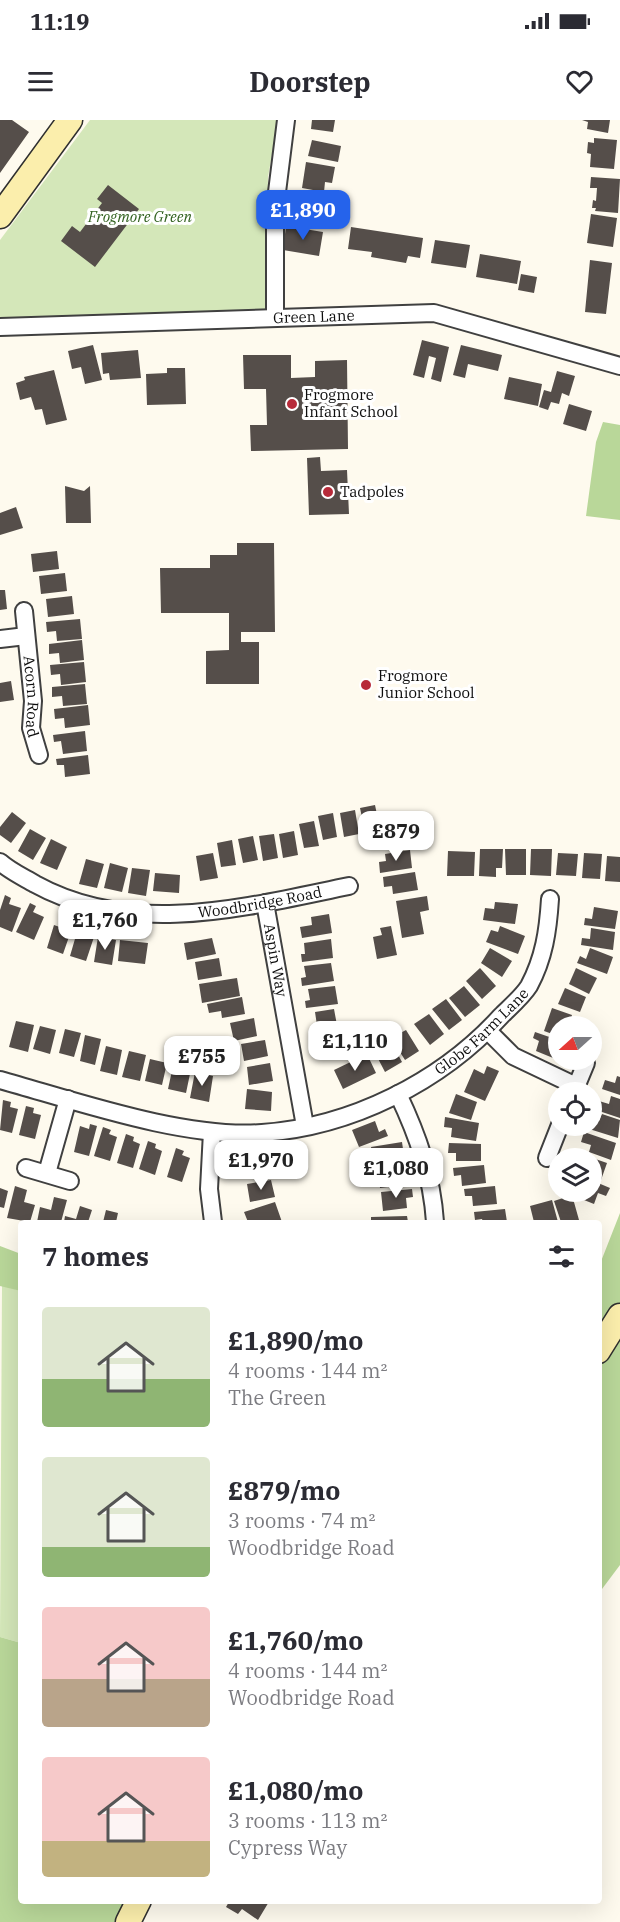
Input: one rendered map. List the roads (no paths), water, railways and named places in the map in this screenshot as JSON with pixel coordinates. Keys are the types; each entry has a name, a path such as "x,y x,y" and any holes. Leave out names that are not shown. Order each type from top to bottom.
{"street":[{"path":"0,216 70,120"},
{"path":"275,316 275,208 285,120"},
{"name":"Green Lane","path":"0,327 275,316 434,313 620,366"},
{"name":"Acorn Road","path":"24,611 33,702 31,728 39,755"},
{"name":"Acorn Road","path":"0,639 26,636"},
{"name":"Woodbridge Road","path":"0,862 8,869 56,896 116,913 189,915 349,886"},
{"name":"Globe Farm Lane","path":"0,1080 179,1127 212,1132 262,1134 348,1116 436,1074 488,1031 528,988 547,943 550,899"},
{"name":"Aspin Way","path":"265,903 305,1126"},
{"path":"488,1031 513,1056 562,1082"},
{"path":"398,1094 427,1167 435,1220"},
{"path":"47,1173 68,1099"},
{"path":"212,1132 209,1189 213,1220"},
{"path":"547,1158 556,1136"},
{"path":"26,1168 70,1180"},
{"path":"602,1345 620,1316"},
{"path":"128,1922 137,1904"}],"place":[{"name":"Frogmore Infant School","path":"292,404"},
{"name":"Tadpoles","path":"328,492"},
{"name":"Frogmore Junior School","path":"366,685"}],"park label":[{"name":"Frogmore Green","path":"140,217"}]}
